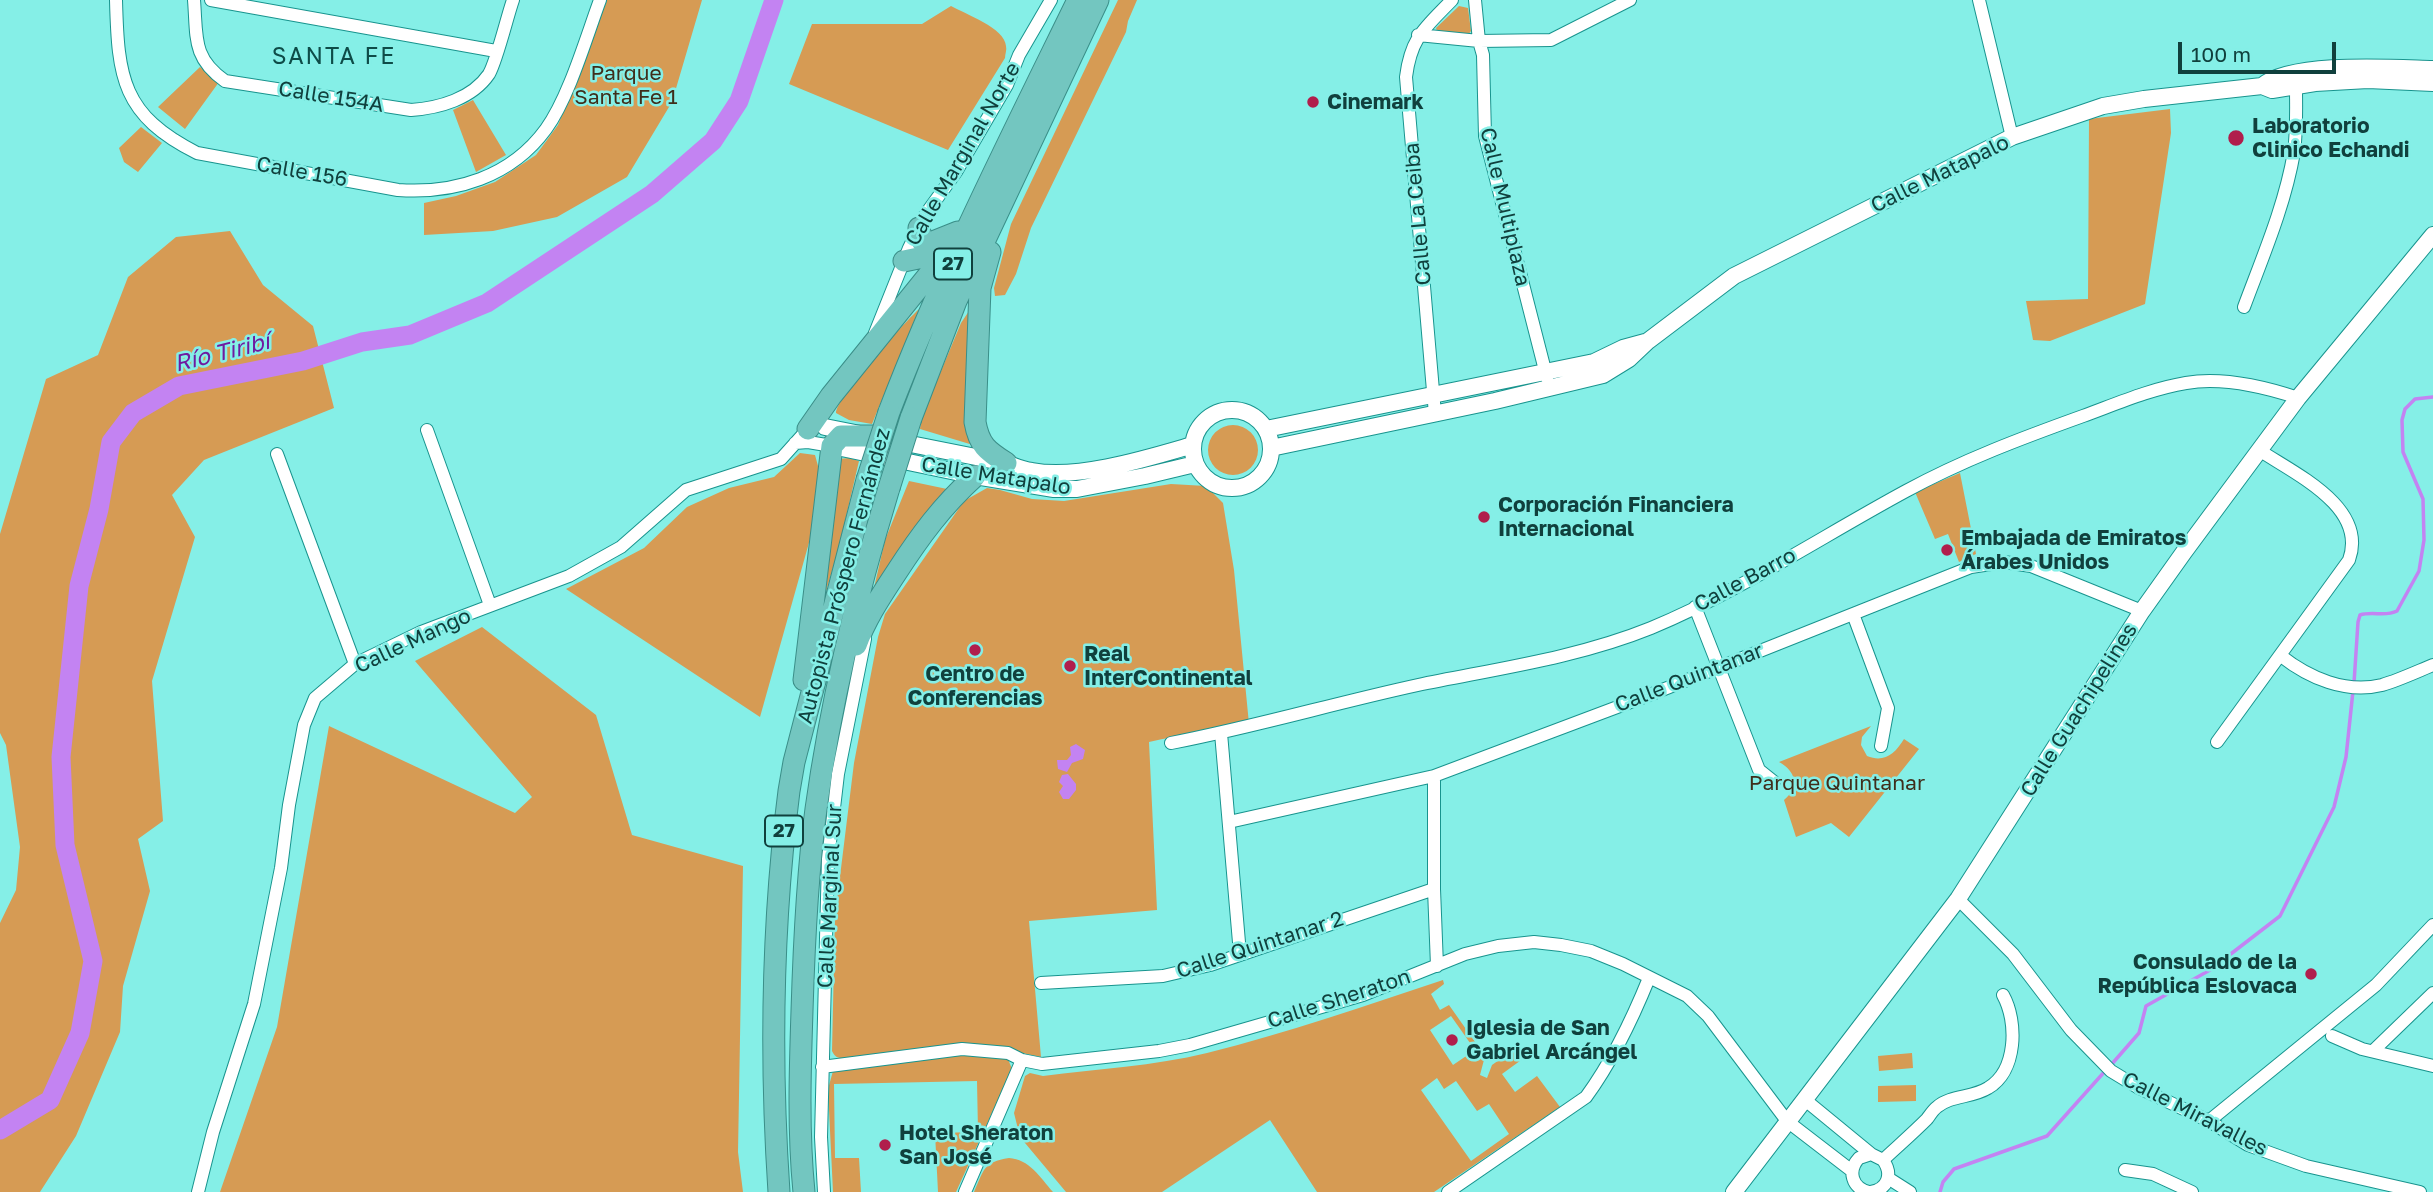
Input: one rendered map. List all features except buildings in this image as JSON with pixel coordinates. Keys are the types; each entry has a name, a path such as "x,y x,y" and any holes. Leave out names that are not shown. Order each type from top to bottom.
{"highway":[{"name":"Autopista Próspero Fernández","path":"779,1192 775,1126 774,976 784,828 794,762 867,480 889,412 911,355 1078,0"},
{"name":"Autopista Próspero Fernández","path":"804,1192 800,1089 804,934 824,757 860,583 912,418 956,301 1098,0"},
{"path":"794,762 828,475 816,438 831,396 947,252 1021,117"},
{"path":"1006,463 990,453 978,439 975,422 977,359 980,288 1018,167"},
{"path":"919,228 922,241 929,244 958,232"},
{"path":"904,261 947,252"},
{"path":"816,438 874,436"},
{"path":"824,757 863,626 924,530 948,500 975,476"}],"street":[{"name":"Calle 156","path":"116,0 117,51 123,78 136,104 152,124 175,142 197,153 398,190 423,191 455,188 506,167 545,130 561,103 600,0"},
{"name":"Calle 154A","path":"194,0 197,40 202,60 212,72 225,80 411,110 430,108 467,95 490,73 496,51"},
{"path":"211,0 496,51 513,0"},
{"name":"Calle Marginal Norte","path":"868,351 925,215 956,172 1007,85 1020,55 1051,0"},
{"name":"Calle La Ceiba","path":"1434,395 1406,77 1408,60 1418,35 1452,0"},
{"name":"Calle Multiplaza","path":"1475,0 1483,55 1485,136 1549,389"},
{"path":"1418,35 1479,41 1551,40 1630,0"},
{"path":"1979,0 2012,137"},
{"name":"Calle Matapalo","path":"2262,86 2271,78 2314,71 2368,67 2433,69"},
{"name":"Calle Matapalo","path":"1271,447 1435,414 1603,375 1629,359 1648,341 1734,276 2012,137 2103,106 2262,86 2272,90 2368,79 2433,83"},
{"path":"2244,307 2278,214 2290,172 2295,141 2297,86"},
{"name":"Calle Guachipelines","path":"1734,1192 1958,899 2142,611 2259,450 2298,398 2433,235"},
{"name":"Calle Matapalo","path":"1266,429 1594,362 1623,348 1648,341"},
{"name":"Calle Barro","path":"1171,743 1348,701 1508,668 1602,645 1651,628 1743,583 1906,491 1983,452 2144,394 2187,383 2209,382 2265,387 2298,398"},
{"path":"1434,395 1435,414"},
{"path":"1226,410 1248,413 1266,429 1271,447 1266,468 1260,477 1241,488 1223,488 1212,483 1202,475 1195,464 1195,435 1208,418 1226,410"},
{"path":"428,430 490,606"},
{"name":"Calle Matapalo","path":"874,436 1006,463 1031,471 1076,472 1142,460 1193,445"},
{"name":"Calle Matapalo","path":"816,438 975,476 1054,489 1077,489 1145,477 1195,464"},
{"name":"Calle Mango","path":"198,1192 213,1132 254,1004 281,868 303,725 315,698 355,664 421,632 569,576 621,547 686,490 780,459 816,438"},
{"path":"2217,742 2349,560 2353,543 2341,509 2328,497 2259,450"},
{"path":"277,454 355,664"},
{"name":"Calle Quintanar","path":"1229,822 1434,776 1718,668 1970,567 2004,562 2031,566 2142,611"},
{"name":"Calle Marginal Sur","path":"824,1192 821,1137 828,859 849,713 875,604"},
{"path":"1695,607 1759,771 1774,782"},
{"path":"1853,614 1888,708 1881,746"},
{"path":"2281,656 2296,668 2316,677 2354,687 2384,684 2433,665"},
{"path":"1221,733 1240,954"},
{"path":"1434,776 1437,966"},
{"name":"Calle Quintanar 2","path":"1041,983 1163,976 1210,965 1434,889"},
{"name":"Calle Miravalles","path":"1958,899 2013,954 2071,1030 2107,1067 2139,1088 2209,1121 2248,1145 2306,1166 2420,1192"},
{"path":"2209,1121 2376,985 2433,925"},
{"name":"Calle Sheraton","path":"822,1066 962,1049 1008,1053 1042,1064 1159,1051 1191,1045 1363,995 1465,954 1498,946 1534,942 1591,951 1687,996 1708,1016 1787,1121 1852,1171"},
{"path":"1448,1192 1586,1097 1631,1022 1649,978"},
{"path":"2373,1051 2433,993"},
{"path":"1804,1099 1877,1157 1888,1168 1886,1184 1870,1192 1856,1186 1852,1171 1859,1158 1877,1157 1929,1117 1936,1107 1989,1088 2005,1070 2012,1043 2009,1010 2003,995"},
{"path":"2332,1036 2351,1045 2433,1066"},
{"path":"965,1192 1021,1059"},
{"path":"2125,1170 2153,1174 2192,1192"},
{"path":"1888,1178 1910,1192"}],"green space":[{"name":"Parque Santa Fe 1","path":"607,0 702,0 672,102 627,177 557,217 493,231 424,235 424,203 456,196 495,182 536,155 558,125"},
{"path":"1118,0 1137,0 1126,32 1031,228 1016,274 1005,295 995,296 994,288 1011,224"},
{"path":"951,6 999,33 1004,39 1006,49 1005,58 948,150 789,84 812,24 922,24"},
{"path":"1459,6 1468,8 1471,31 1468,35 1438,34 1436,28"},
{"path":"200,67 219,82 185,129 158,107"},
{"path":"473,100 506,155 476,172 453,110"},
{"path":"2170,109 2171,133 2145,304 2050,341 2033,340 2026,301 2088,299 2089,119"},
{"path":"141,127 162,143 138,172 124,162 119,148"},
{"path":"230,231 263,285 313,326 334,408 204,460 172,495 195,537 152,681 163,821 138,839 150,891 123,986 120,1032 76,1136 40,1192 0,1192 0,923 16,890 20,847 6,745 0,733 0,534 46,379 98,355 128,277 176,237"},
{"path":"971,308 973,445 920,429 921,419 961,323"},
{"path":"919,309 872,424 849,420 836,413 839,404 858,377"},
{"path":"1233,425 1251,432 1258,450 1251,468 1233,475 1215,468 1208,450 1215,432"},
{"path":"800,453 815,455 821,477 812,532 760,717 566,589 644,548 687,507 729,488 774,477"},
{"path":"838,459 859,461 839,547 818,619"},
{"path":"1960,473 1976,554 1959,562 1948,534 1935,539 1915,492"},
{"path":"909,481 947,489 871,601 885,540"},
{"path":"1171,484 1206,486 1223,503 1234,570 1249,724 1149,742 1157,910 1029,921 1041,1057 979,1044 949,1045 850,1058 837,1057 832,1051 835,917 854,763 878,637 885,614 964,501 987,488 1032,499 1064,501"},
{"path":"482,627 596,715 632,835 743,866 738,1152 743,1192 220,1192 277,1027 329,726 515,813 532,797 415,661"},
{"name":"Parque Quintanar","path":"1871,726 1862,737 1861,745 1867,756 1889,756 1904,739 1919,749 1849,837 1831,823 1796,837 1784,800 1792,790 1794,780 1789,770 1779,762"},
{"path":"1443,980 1444,984 1431,994 1440,1010 1449,1005 1485,1056 1480,1075 1487,1078 1492,1065 1516,1048 1524,1058 1502,1074 1515,1092 1537,1076 1560,1107 1434,1192 1317,1192 1270,1120 1162,1192 1066,1192 1020,1137 1014,1113 1025,1076 1030,1073 1043,1076 1146,1064 1207,1053 1326,1019","holes":["1451,1016 1475,1050 1453,1065 1430,1030","1437,1078 1444,1089 1456,1081 1477,1111 1489,1104 1509,1134 1471,1161 1421,1090"]},
{"path":"1912,1053 1913,1068 1879,1071 1878,1056"},
{"path":"954,1054 1008,1059 1012,1069 956,1192 938,1192 935,1133 978,1132 977,1081 834,1084 835,1158 859,1158 861,1192 833,1192 828,1089 833,1071"},
{"path":"1916,1085 1916,1101 1878,1102 1878,1086"},
{"path":"1009,1158 1028,1165 1053,1192 974,1192 989,1165"}],"shaded area":[{"path":"1076,744 1085,750 1083,759 1072,763 1067,772 1058,769 1057,760 1067,760 1071,755 1070,747"},
{"path":"1068,774 1076,784 1076,790 1069,799 1063,799 1059,792 1063,786 1059,782 1062,775"}],"waterway":[{"name":"Río Tiribí","path":"0,1130 50,1100 80,1033 93,961 65,845 61,757 79,586 99,509 111,442 133,413 179,386 303,361 362,342 410,335 487,303 652,194 713,141 739,101 774,0"},
{"path":"2354,683 2360,615 2397,611 2419,571 2424,540 2423,499 2403,452 2402,420 2405,409 2415,399 2433,397"},
{"path":"2111,1065 2139,1033 2146,1006 2210,970 2280,916 2334,807 2346,757 2353,691"},
{"path":"1940,1192 1943,1182 1954,1169 2047,1136 2106,1070"}],"place":[{"name":"Cinemark","path":"1313,102"},
{"name":"Laboratorio Clinico Echandi","path":"2236,138"},
{"name":"Corporación Financiera Internacional","path":"1484,517"},
{"name":"Embajada de Emiratos Árabes Unidos","path":"1947,550"},
{"name":"Centro de Conferencias","path":"975,650"},
{"name":"Real InterContinental","path":"1070,666"},
{"name":"Consulado de la República Eslovaca","path":"2311,974"},
{"name":"Iglesia de San Gabriel Arcángel","path":"1452,1040"},
{"name":"Hotel Sheraton San José","path":"885,1145"}],"district":[{"name":"SANTA FE","path":"334,57"}]}
